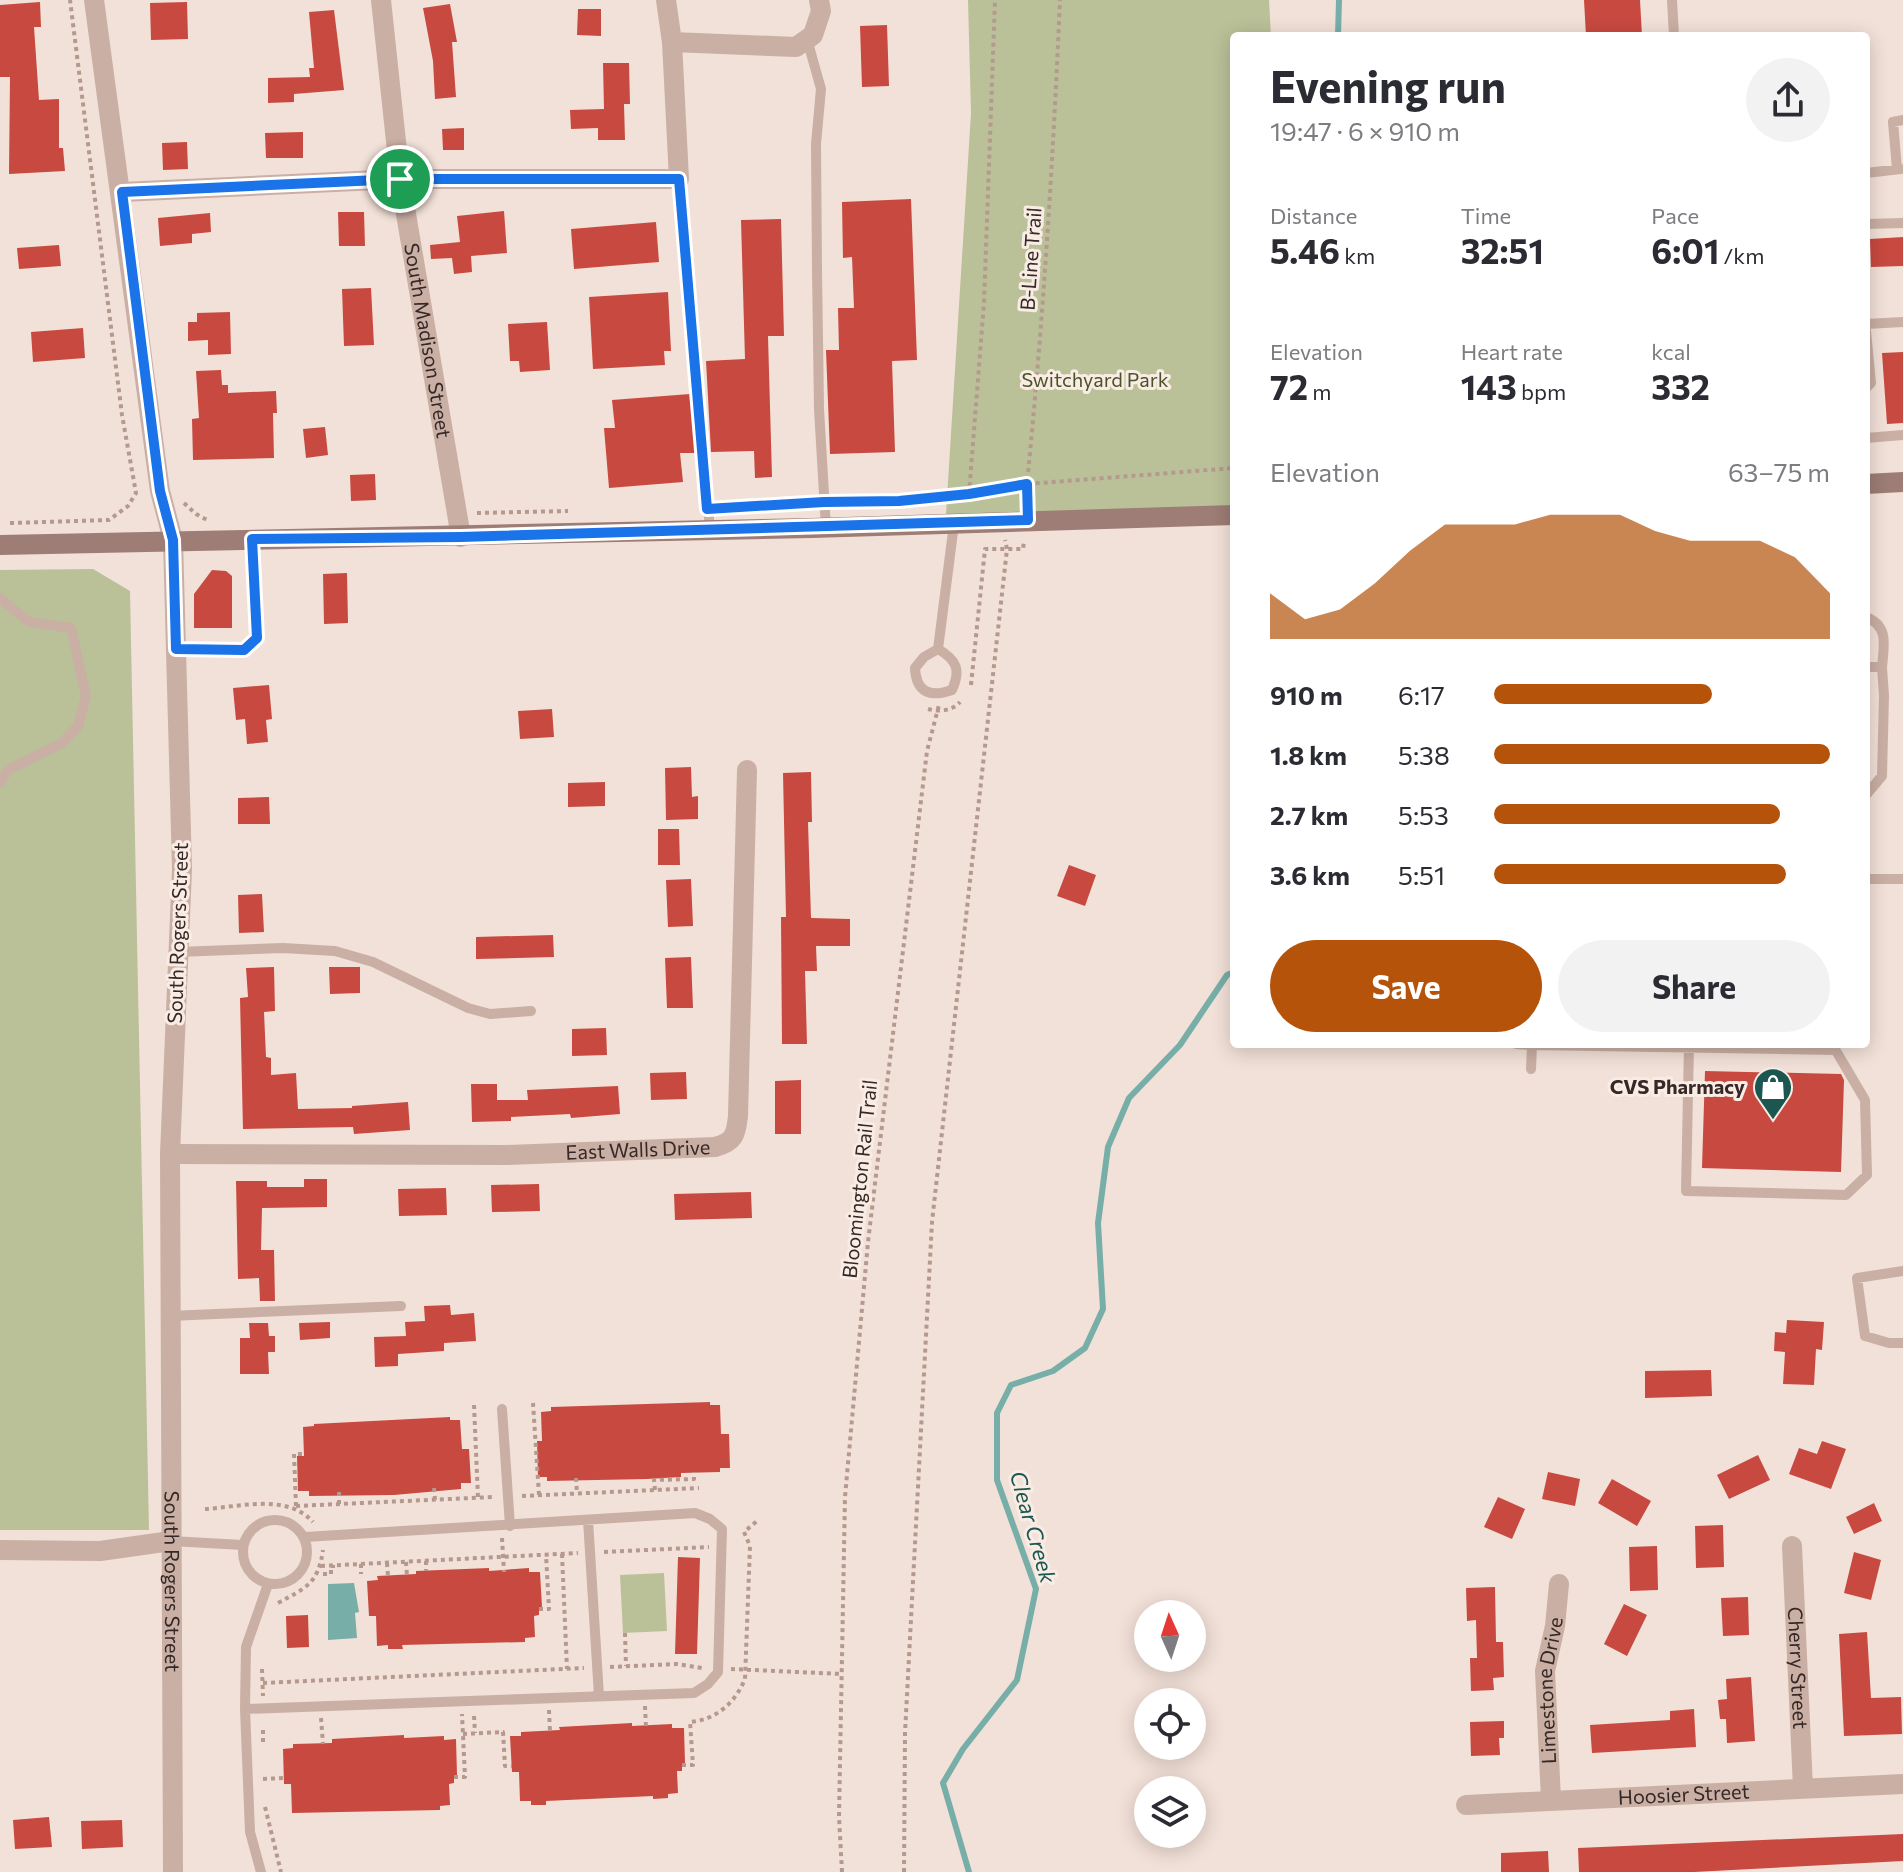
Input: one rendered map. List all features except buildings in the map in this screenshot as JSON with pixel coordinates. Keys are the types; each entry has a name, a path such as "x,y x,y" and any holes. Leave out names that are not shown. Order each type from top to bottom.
{"main road":[{"path":"1870,484 1903,482"},
{"path":"0,545 461,537 708,519 826,528 1230,515"}],"street":[{"name":"South Rogers Street","path":"94,0 160,491 173,540 182,869 170,1154 173,1872"},
{"name":"South Madison Street","path":"381,0 400,179 461,537"},
{"path":"122,192 400,179 679,179 672,42 666,0"},
{"path":"672,42 796,47 813,35 821,11 819,0"},
{"name":"East Walls Drive","path":"170,1154 506,1155 729,1144 734,1138 738,1116 747,770"},
{"path":"0,1550 100,1551 171,1541"},
{"name":"Cherry Street","path":"1792,1546 1803,1788"},
{"name":"Limestone Drive","path":"1551,1800 1545,1671 1555,1626 1559,1584"},
{"name":"Hoosier Street","path":"1466,1805 1903,1784"}],"lane":[{"path":"1672,0 1674,32"},
{"path":"807,39 821,89 816,144 817,270 819,409 826,528"},
{"path":"1870,173 1900,169 1893,122 1903,120"},
{"path":"679,179 708,519"},
{"path":"1870,224 1903,223"},
{"path":"1870,324 1903,322"},
{"path":"1870,438 1903,435"},
{"path":"938,649 954,524"},
{"path":"176,649 244,650 257,638 252,539"},
{"path":"0,598 29,622 71,628 86,696 78,726 62,743 8,770 0,783"},
{"path":"1870,618 1877,621 1883,631 1884,696 1882,776 1870,790"},
{"path":"938,649 952,657 957,666 957,679 952,690 940,695 924,691 916,681 915,668 924,657 938,649"},
{"path":"1870,667 1882,667"},
{"path":"1870,879 1903,879"},
{"path":"178,952 283,948 335,951 373,962 468,1008 490,1014 531,1011"},
{"path":"1531,1069 1532,1048"},
{"path":"1688,1048 1686,1191 1846,1195 1867,1175 1865,1100 1834,1048"},
{"path":"1903,1271 1857,1278 1865,1336 1889,1343 1903,1343"},
{"path":"170,1316 401,1306"},
{"path":"502,1409 510,1526"},
{"path":"245,1709 694,1693 708,1684 718,1672 722,1529 710,1519 695,1513 305,1537"},
{"path":"588,1520 599,1696"},
{"path":"266,1521 288,1522 305,1537 308,1548 303,1570 288,1582 268,1584 250,1573 245,1565 243,1545 248,1534 266,1521"},
{"path":"171,1541 243,1545"},
{"path":"261,1872 250,1832 246,1647 268,1584"}],"path":[{"path":"0,524 109,520 128,506 136,493 122,415 70,0"},
{"path":"969,494 985,288 995,0"},
{"name":"B-Line Trail","path":"1028,520 1027,484 1052,193 1060,0"},
{"path":"708,519 824,502 899,501 1027,484 1230,468"},
{"path":"136,493 160,491 180,494 196,514 213,523"},
{"path":"458,513 582,511"},
{"path":"904,1872 905,1733 932,1222 1007,549 1003,521"},
{"path":"969,690 973,682 985,549 1023,549"},
{"name":"Bloomington Rail Trail","path":"842,1872 839,1817 845,1497 868,1242 925,767 938,712 956,707 965,697"},
{"path":"533,1403 539,1495"},
{"path":"474,1405 478,1498"},
{"path":"304,1454 294,1454 296,1507 315,1524"},
{"path":"655,1490 654,1480 694,1479 694,1472"},
{"path":"576,1478 577,1494"},
{"path":"434,1488 435,1500"},
{"path":"520,1496 699,1488"},
{"path":"339,1492 339,1504"},
{"path":"205,1509 497,1497"},
{"path":"502,1539 504,1572"},
{"path":"604,1552 709,1547"},
{"path":"276,1607 279,1601 305,1589 321,1566 323,1550"},
{"path":"321,1566 580,1553"},
{"path":"562,1554 567,1669"},
{"path":"539,1609 549,1609 546,1555"},
{"path":"426,1561 426,1571"},
{"path":"406,1562 407,1576"},
{"path":"387,1563 388,1576"},
{"path":"361,1564 361,1574"},
{"path":"325,1576 325,1572 333,1572 333,1565"},
{"path":"625,1633 626,1666"},
{"path":"610,1667 677,1664 702,1668"},
{"path":"262,1668 263,1698"},
{"path":"263,1683 586,1668"},
{"path":"729,1669 842,1674"},
{"path":"645,1708 646,1728"},
{"path":"549,1711 550,1732"},
{"path":"454,1777 465,1777 462,1719"},
{"path":"322,1723 323,1744"},
{"path":"263,1728 263,1754"},
{"path":"463,1734 503,1732 505,1766 512,1766"},
{"path":"263,1767 263,1791"},
{"path":"457,1768 464,1768"},
{"path":"263,1779 284,1778"},
{"path":"264,1803 281,1872"}],"green space":[{"name":"Switchyard Park","path":"968,0 1269,0 1271,32 1230,32 1230,511 945,530 971,113"},
{"path":"93,569 130,591 149,1530 0,1530 0,570"},
{"path":"664,1573 667,1631 623,1633 620,1575"}],"water":[{"path":"354,1583 359,1612 355,1613 357,1638 328,1640 328,1584"}],"waterway":[{"name":"Clear Creek","path":"1338,32 1339,0"},
{"name":"Clear Creek","path":"969,1872 943,1783 963,1749 1017,1680 1036,1589 997,1480 997,1413 1011,1385 1053,1371 1085,1348 1103,1309 1098,1223 1108,1147 1129,1098 1180,1045 1230,974"}],"place":[{"name":"CVS Pharmacy","path":"1773,1121"}],"route":[{"path":"400,179 679,179 707,509 899,501 1027,484 1028,520 812,528 647,529 461,537 252,539 257,638 244,650 176,649 173,540 160,491 122,192 400,179"}]}
